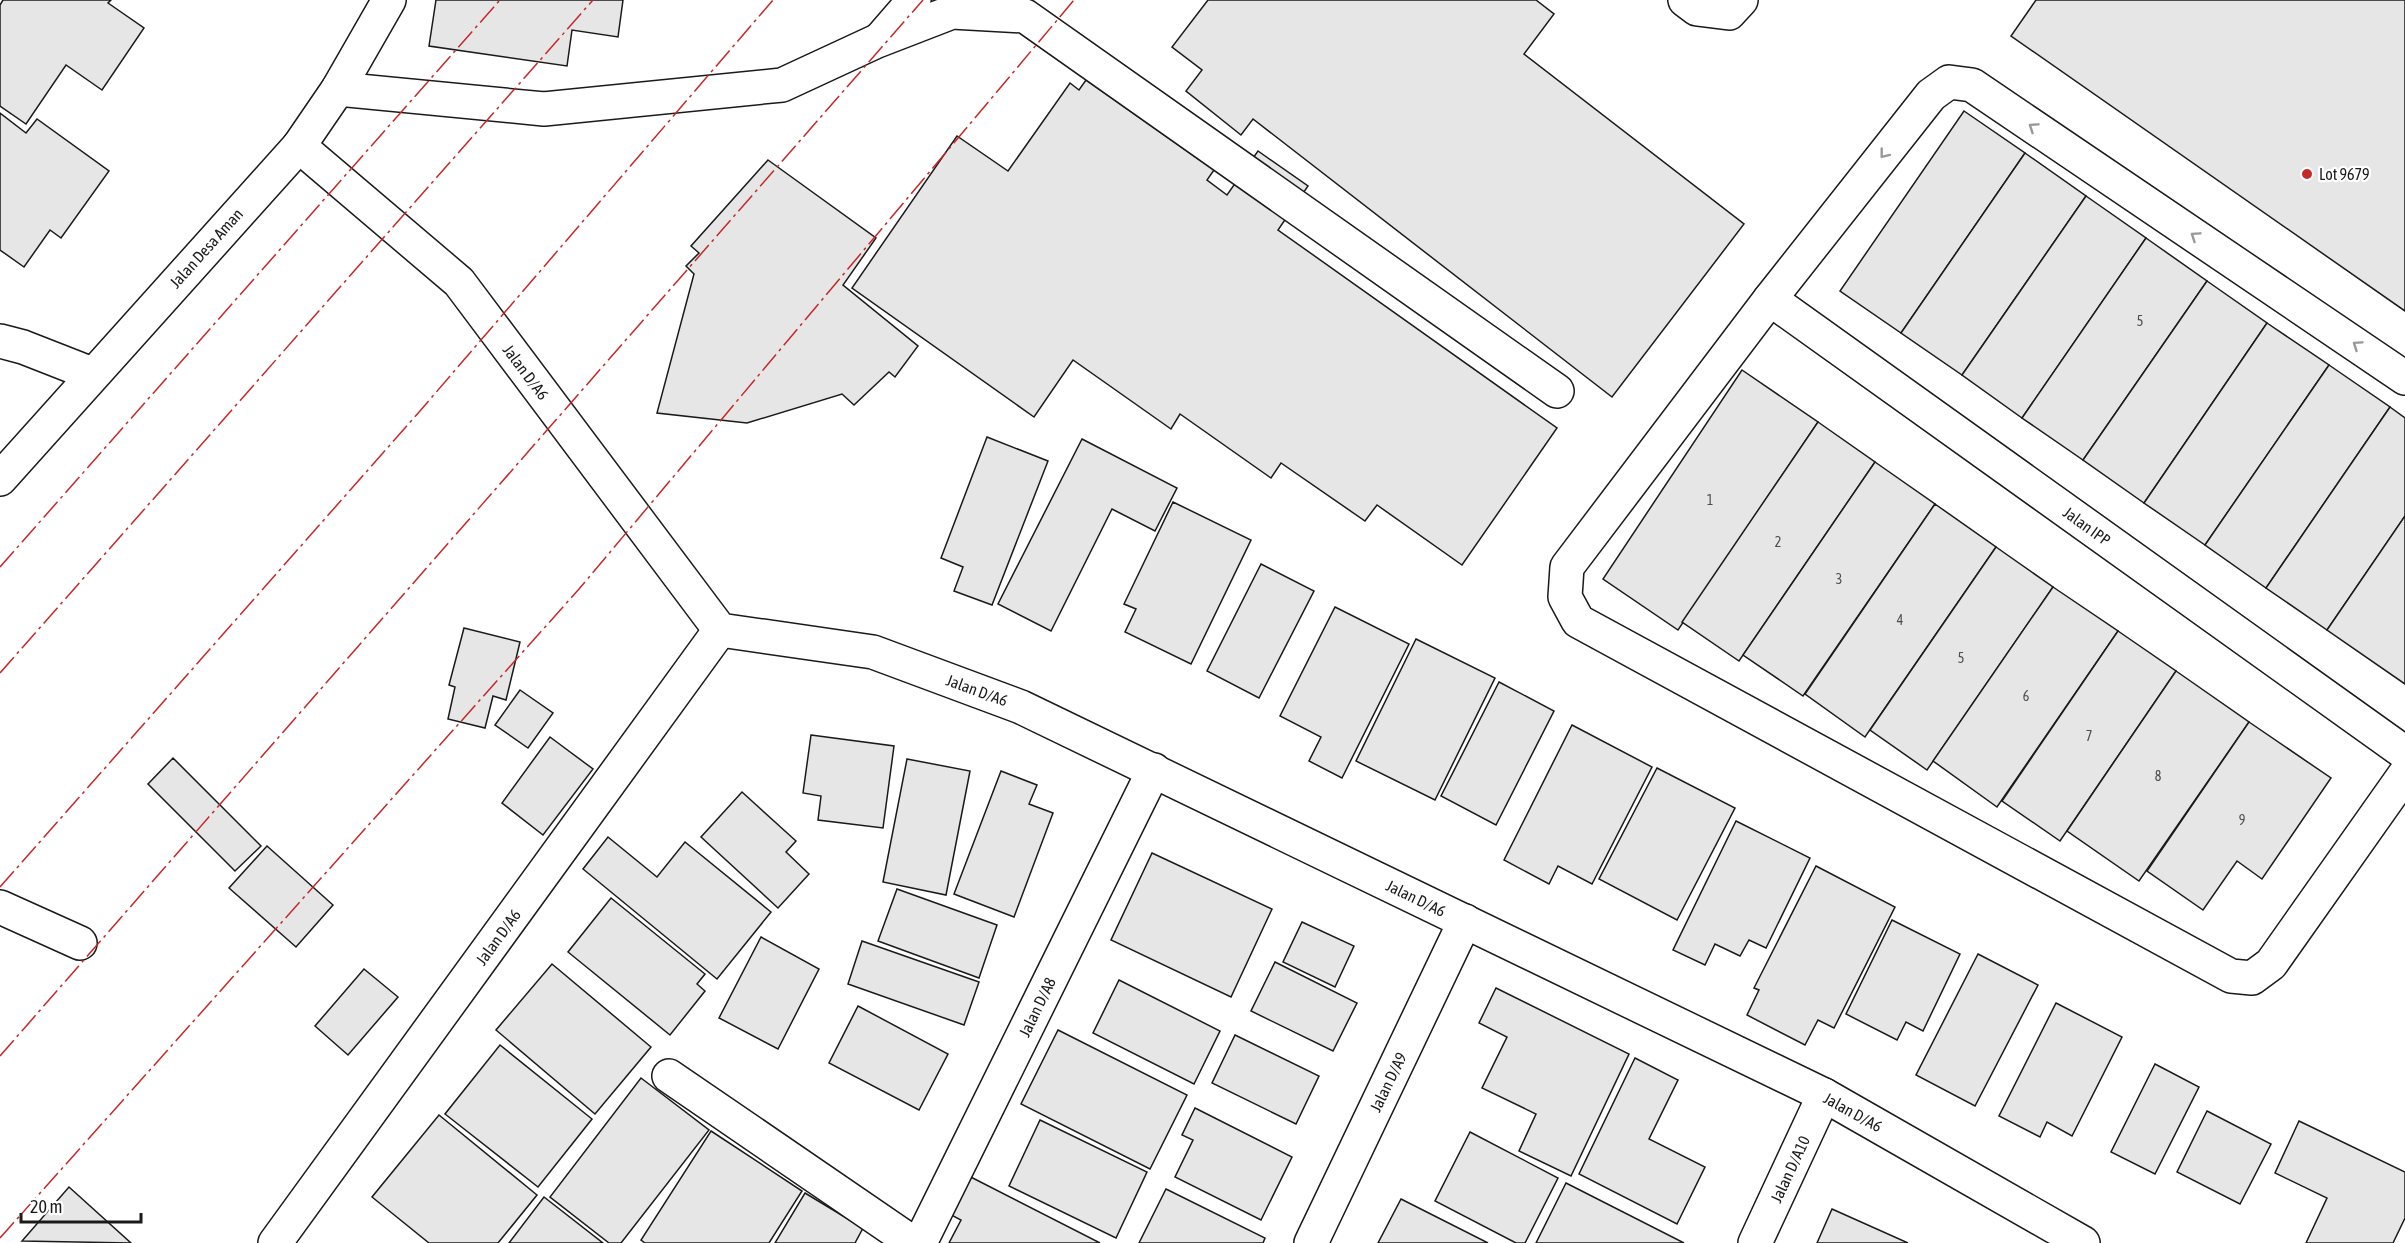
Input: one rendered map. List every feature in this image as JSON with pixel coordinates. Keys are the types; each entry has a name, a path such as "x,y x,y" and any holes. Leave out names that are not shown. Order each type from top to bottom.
{"street":[{"name":"Jalan Desa Aman","path":"0,479 299,146 339,89 389,0"},
{"path":"878,41 914,0"},
{"path":"1685,0 1697,9 1730,13 1740,0"},
{"path":"339,89 544,109 782,85 878,41 952,12 1025,16 1557,391"},
{"path":"2405,378 1972,86 1949,82 1931,95 1770,299 1567,567 1565,597 1578,621 2231,976 2252,978 2271,964 2405,774"},
{"name":"Jalan D/A6","path":"299,146 459,282 720,630 873,652 1021,707 1824,1095 2083,1243"},
{"name":"Jalan IPP","path":"1770,299 2405,753"},
{"path":"0,341 23,347 93,374"},
{"name":"Jalan D/A6","path":"284,1240 720,630"},
{"name":"Jalan D/A8","path":"920,1243 1154,770"},
{"path":"0,907 80,943"},
{"name":"Jalan D/A9","path":"1311,1243 1465,921"},
{"path":"669,1076 913,1243"},
{"name":"Jalan D/A10","path":"1755,1243 1824,1095"}],"building":[{"path":"3,0 111,0 108,3 144,28 102,90 66,65 26,124 0,106 0,5"},
{"path":"436,0 623,0 618,37 572,30 567,66 429,46"},
{"path":"1208,0 1536,0 1554,14 1524,54 1744,224 1612,397 1253,119 1241,135 1186,91 1202,70 1172,47"},
{"name":"Lot 9679","path":"2036,0 2405,0 2405,311 2011,36"},
{"path":"1086,80 1214,170 1207,180 1227,195 1258,151 1308,186 1278,230 1557,428 1462,565 1377,505 1365,521 1281,463 1271,478 1180,414 1171,429 1073,360 1034,417 852,288 957,136 1008,171 1070,83 1079,90"},
{"path":"1964,111 2025,153 1901,333 1840,291"},
{"path":"0,113 26,133 37,119 109,171 61,238 50,230 24,267 0,250"},
{"path":"2025,153 2086,196 1962,375 1901,333"},
{"path":"768,160 876,238 843,285 918,346 895,377 889,372 854,405 842,394 747,423 657,413 694,274 686,266 699,253 691,246"},
{"path":"2086,196 2146,238 2022,418 1962,375"},
{"path":"2146,238 2207,281 2083,460 2022,418"},
{"path":"2207,281 2267,323 2144,503 2083,460"},
{"path":"2267,323 2329,365 2205,545 2144,503"},
{"path":"2329,365 2390,407 2266,588 2205,545"},
{"path":"1742,370 1818,422 1678,630 1603,579"},
{"path":"2390,407 2405,418 2405,516 2327,630 2266,588"},
{"path":"1818,422 1875,462 1739,661 1682,622"},
{"path":"987,437 1048,461 992,605 954,591 963,567 941,558"},
{"path":"1082,439 1177,488 1155,531 1112,509 1051,631 998,604"},
{"path":"1875,462 1935,504 1803,696 1743,655"},
{"path":"1173,502 1251,540 1191,664 1125,632 1136,609 1124,604"},
{"path":"1935,504 1996,547 1865,737 1805,694"},
{"path":"2405,516 2405,684 2327,630"},
{"path":"1996,547 2053,587 1927,770 1870,730"},
{"path":"1261,564 1314,591 1259,698 1207,671"},
{"path":"2053,587 2118,631 1997,807 1933,761"},
{"path":"1335,607 1409,644 1342,778 1309,761 1321,737 1280,716"},
{"path":"464,628 520,642 506,700 493,696 485,728 448,719 455,687 449,685"},
{"path":"2118,631 2176,671 2060,841 2002,801"},
{"path":"1416,639 1495,678 1435,800 1356,761"},
{"path":"2176,671 2249,722 2139,881 2067,831"},
{"path":"1499,682 1554,711 1496,825 1441,796"},
{"path":"520,690 553,713 528,748 495,725"},
{"path":"2249,722 2331,778 2262,879 2237,861 2203,910 2147,871"},
{"path":"1572,725 1652,767 1592,884 1558,866 1549,884 1504,860"},
{"path":"811,735 894,746 883,828 818,820 821,796 803,793"},
{"path":"550,737 593,769 543,835 502,803"},
{"path":"173,758 261,846 235,871 148,784"},
{"path":"907,759 970,771 946,895 883,882"},
{"path":"1657,768 1735,808 1677,920 1599,879"},
{"path":"1001,771 1037,785 1029,804 1053,813 1014,917 954,894"},
{"path":"742,792 796,841 786,852 809,874 778,908 701,837"},
{"path":"1736,821 1810,858 1766,948 1749,940 1740,956 1715,944 1705,965 1673,950"},
{"path":"608,837 657,877 685,842 771,912 717,979 583,869"},
{"path":"267,846 333,905 296,947 229,888"},
{"path":"1152,853 1272,909 1231,997 1111,940"},
{"path":"1816,866 1895,907 1834,1028 1818,1020 1805,1045 1747,1015 1759,990 1754,988"},
{"path":"897,889 997,925 979,978 878,941"},
{"path":"611,898 705,974 697,984 705,991 670,1035 568,952"},
{"path":"1892,920 1960,954 1923,1031 1906,1022 1897,1040 1846,1014"},
{"path":"1302,922 1354,946 1335,987 1283,962"},
{"path":"761,937 819,969 778,1049 719,1018"},
{"path":"862,941 979,982 964,1025 848,984"},
{"path":"1978,954 2038,985 1975,1106 1916,1075"},
{"path":"1275,962 1357,1003 1333,1051 1251,1011"},
{"path":"552,964 651,1047 595,1114 496,1030"},
{"path":"364,969 398,997 348,1055 315,1026"},
{"path":"1119,980 1220,1031 1194,1084 1093,1033"},
{"path":"1496,988 1629,1054 1571,1176 1519,1151 1536,1114 1482,1088 1507,1037 1479,1023"},
{"path":"2056,1003 2122,1037 2072,1136 2047,1122 2040,1137 1999,1116"},
{"path":"858,1006 948,1054 919,1110 829,1063"},
{"path":"1058,1030 1187,1095 1150,1169 1021,1104"},
{"path":"1235,1035 1319,1076 1296,1124 1212,1083"},
{"path":"500,1045 592,1119 538,1187 445,1114"},
{"path":"1635,1058 1678,1080 1649,1139 1705,1167 1677,1224 1579,1174"},
{"path":"2155,1064 2199,1087 2155,1174 2111,1152"},
{"path":"641,1078 709,1130 621,1243 609,1243 550,1197"},
{"path":"1195,1108 1292,1157 1261,1220 1175,1177 1193,1140 1182,1135"},
{"path":"2207,1111 2271,1144 2240,1204 2177,1172"},
{"path":"439,1115 537,1195 498,1243 429,1243 372,1197"},
{"path":"1040,1120 1147,1172 1116,1238 1009,1186"},
{"path":"2299,1121 2405,1172 2405,1218 2393,1243 2306,1243 2327,1198 2275,1173"},
{"path":"711,1131 802,1191 769,1243 645,1243 641,1240"},
{"path":"1470,1132 1558,1178 1525,1243 1516,1243 1435,1201"},
{"path":"959,1171 1100,1243 949,1243 961,1220 940,1209"},
{"path":"1566,1183 1684,1243 1536,1243"},
{"path":"69,1187 131,1243 22,1241"},
{"path":"1166,1189 1265,1238 1263,1243 1139,1243"},
{"path":"805,1193 863,1228 855,1243 775,1243"},
{"path":"544,1197 603,1243 509,1243"},
{"path":"1401,1199 1488,1243 1378,1243"},
{"path":"1832,1209 1908,1243 1817,1243"}],"power":[{"path":"0,567 500,0"},
{"path":"0,673 593,0"},
{"path":"0,887 420,411 773,0"},
{"path":"0,1056 923,0"},
{"path":"0,1238 579,589 1074,0"}],"place":[{"name":"Lot 9679","path":"2307,174"}]}
